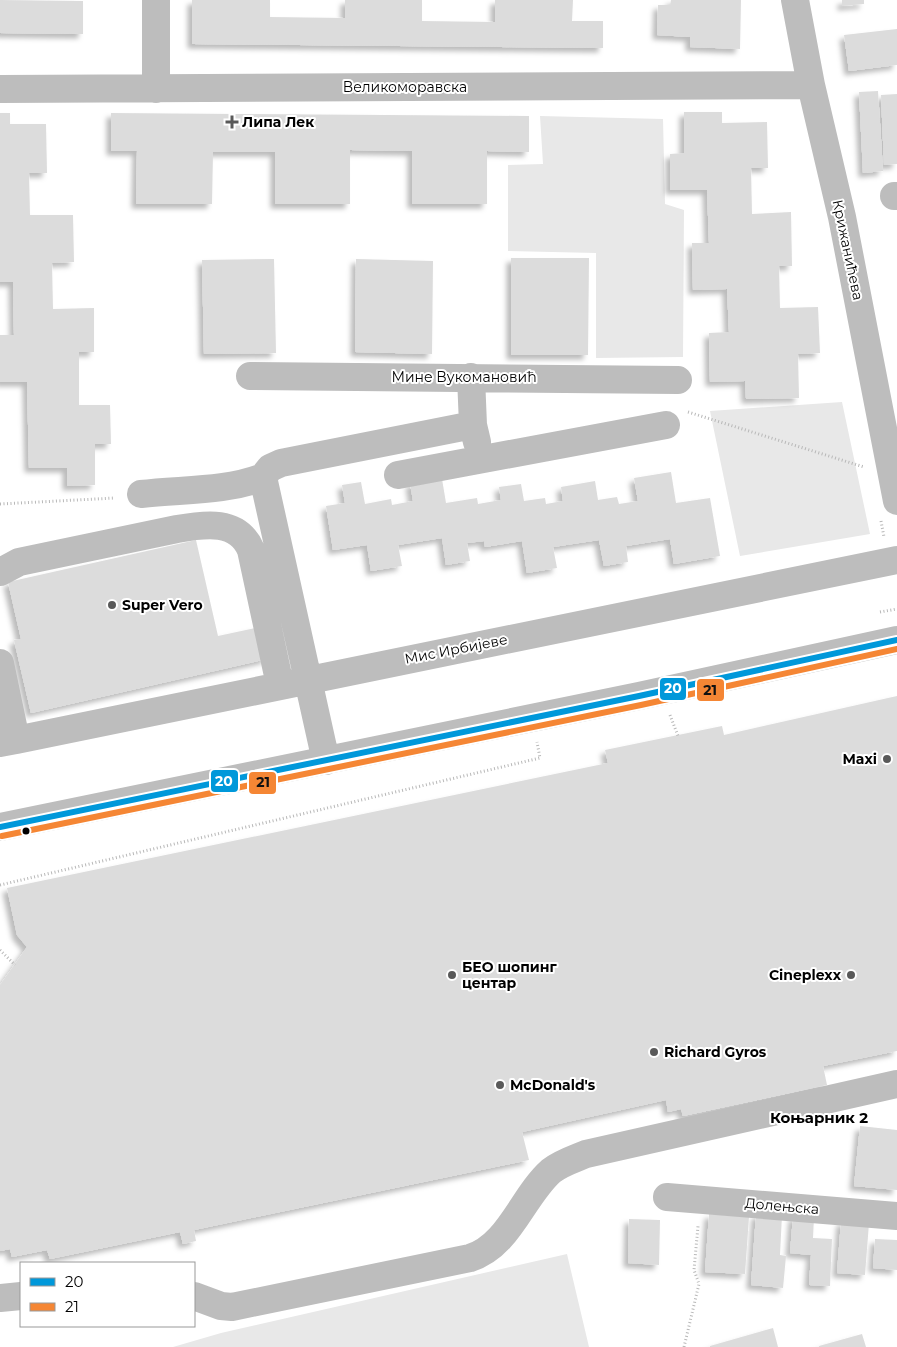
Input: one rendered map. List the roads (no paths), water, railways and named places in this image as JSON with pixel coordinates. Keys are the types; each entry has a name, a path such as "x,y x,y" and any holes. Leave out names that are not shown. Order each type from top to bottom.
{"street":[{"path":"156,0 156,89"},
{"name":"Крижанићева","path":"795,0 811,85 842,217 897,501"},
{"name":"Великоморавска","path":"0,89 811,85"},
{"name":"Мине Вукомановић","path":"250,376 678,380"},
{"path":"471,377 473,425 480,460"},
{"path":"398,475 480,460 675,418"},
{"path":"141,494 216,489 244,484 263,477 270,468 280,462 473,425"},
{"path":"263,477 326,761"},
{"path":"0,572 19,562 177,529 202,525 224,526 234,530 248,542 252,550 280,685"},
{"name":"Мис Ирбијеве","path":"8,742 897,560"},
{"path":"0,827 326,761 897,640"},
{"path":"0,663 8,742"},
{"path":"195,1296 221,1306 232,1307 470,1258 484,1253 495,1242 543,1179 566,1162 586,1154 761,1113 897,1084"},
{"name":"Долењска","path":"667,1197 897,1216"},
{"path":"0,1298 20,1296"}],"place":[{"name":"Липа Лек","path":"232,122"},
{"name":"Super Vero","path":"112,605"},
{"name":"Maxi","path":"887,759"},
{"name":"БЕО шопинг центар","path":"452,975"},
{"name":"Cineplexx","path":"851,975"},
{"name":"Richard Gyros","path":"654,1052"},
{"name":"McDonald's","path":"500,1085"}],"district":[{"name":"Коњарник 2","path":"819,1118"}]}
